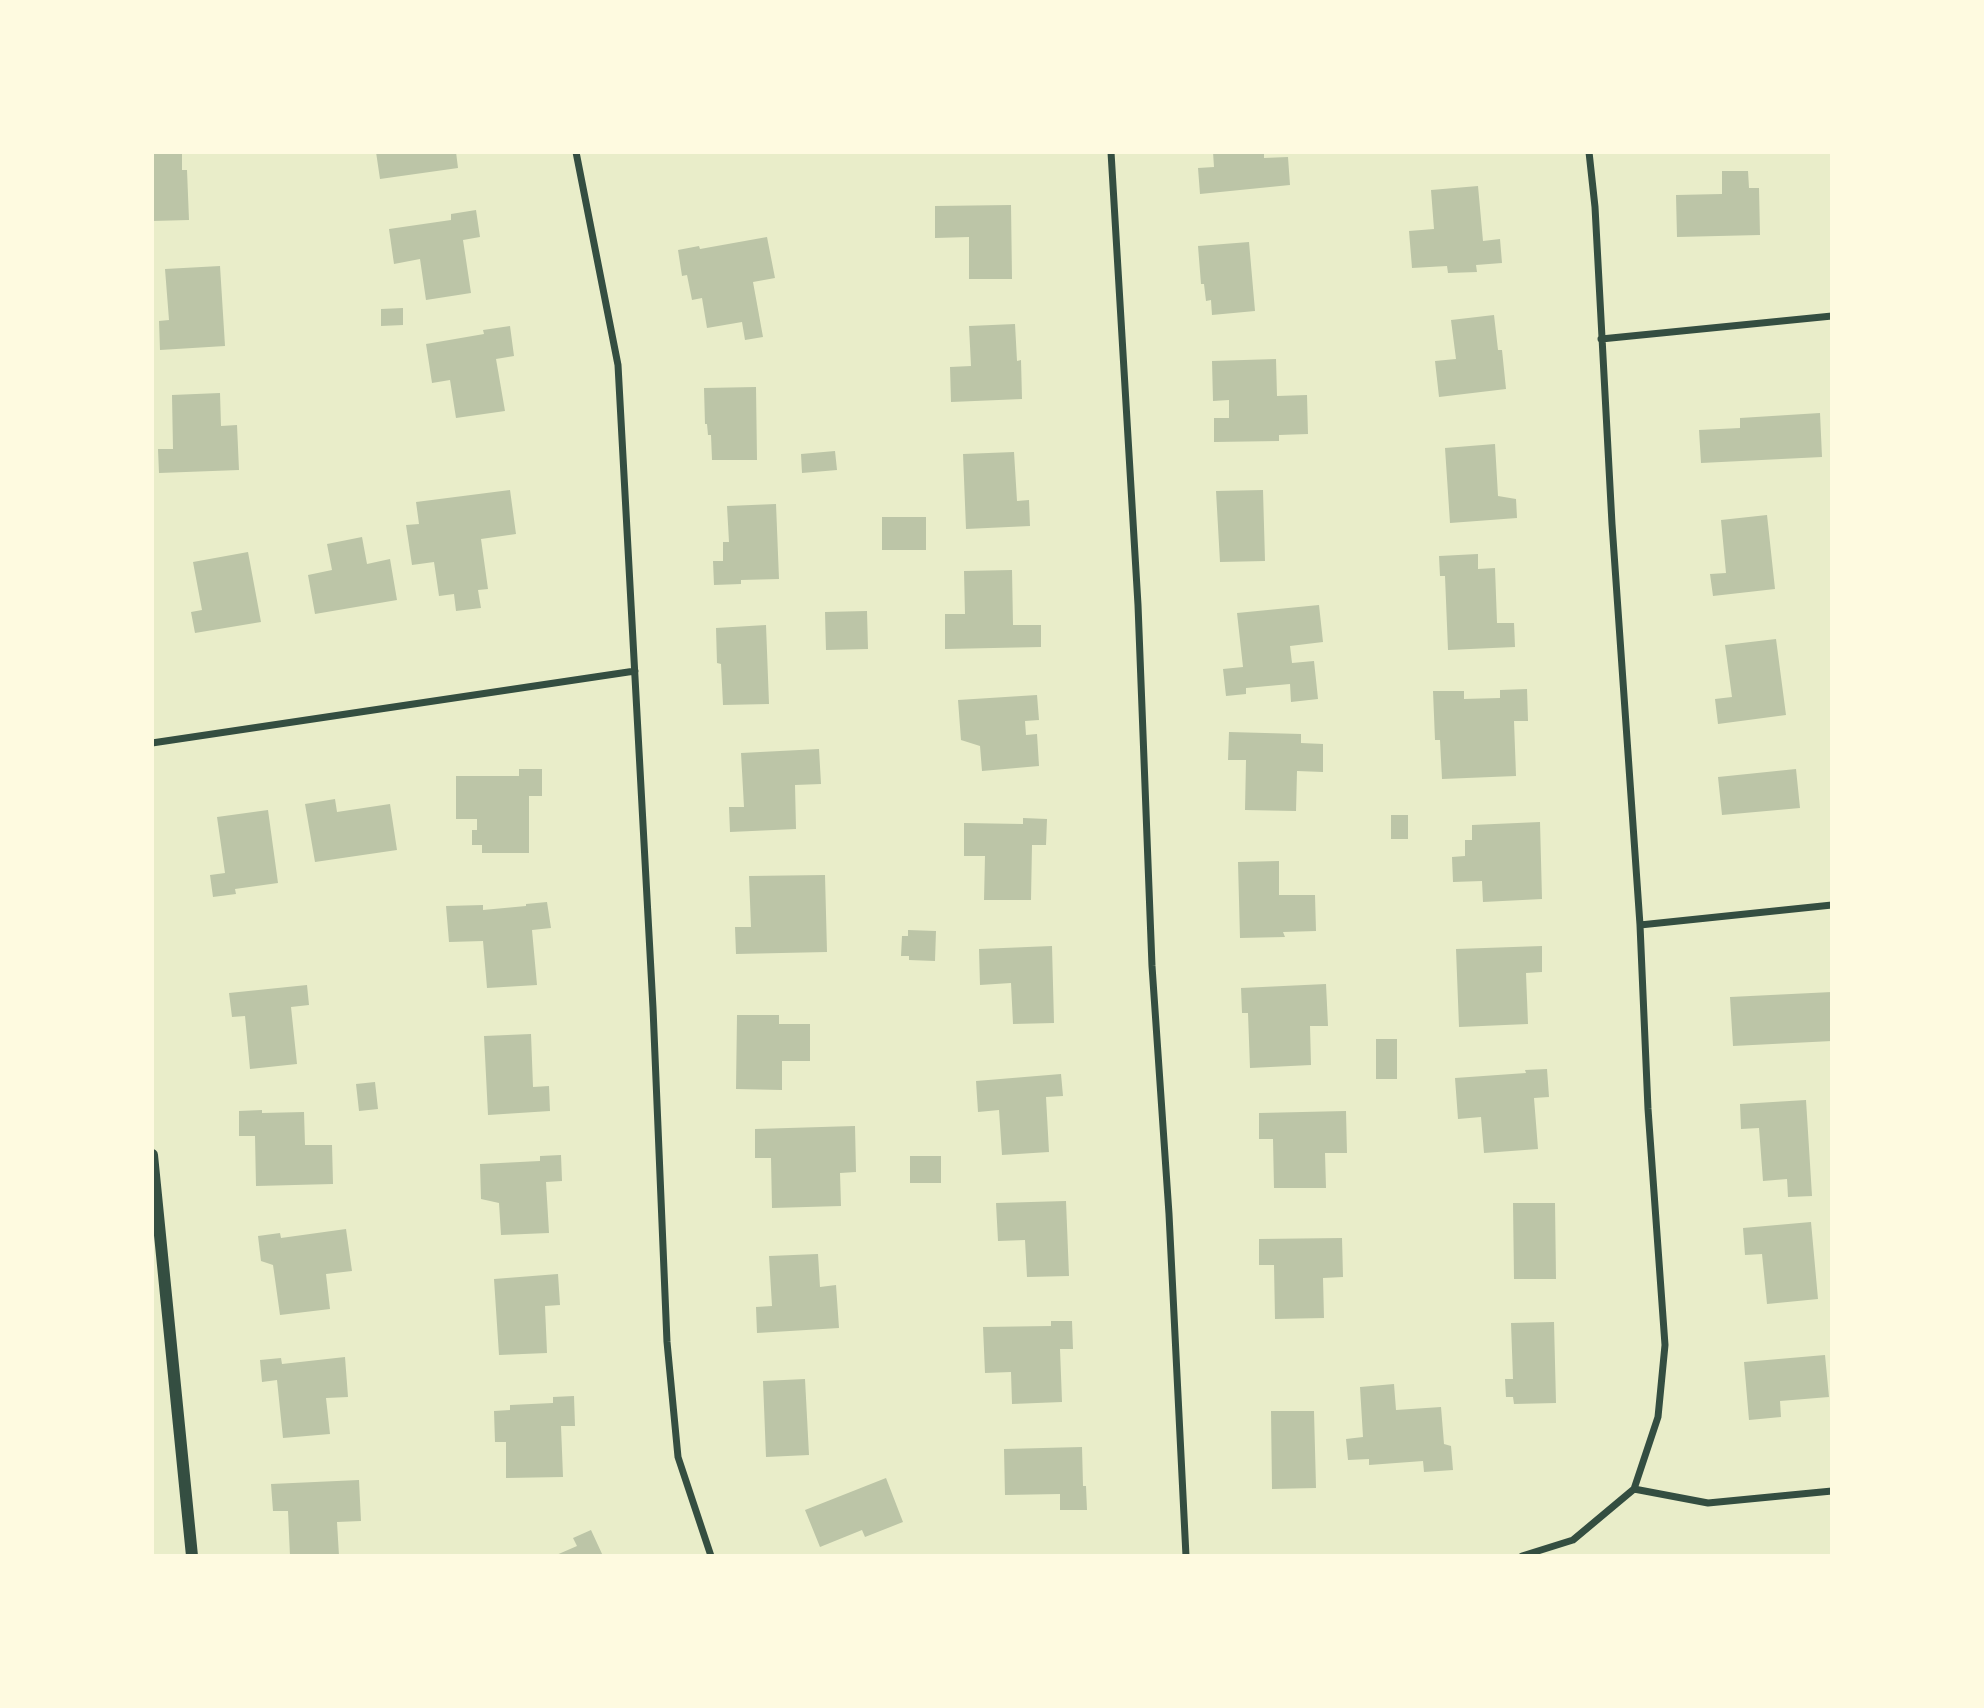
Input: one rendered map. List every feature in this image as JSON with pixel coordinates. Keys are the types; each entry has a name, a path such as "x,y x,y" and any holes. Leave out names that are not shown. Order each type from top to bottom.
{"street":[{"path":"576,152 618,365 653,1009 667,1342 678,1457 711,1556"},
{"path":"1111,152 1138,605 1152,966 1170,1214 1186,1556"},
{"path":"1522,1556 1573,1540 1634,1489 1658,1417 1665,1345 1648,1109 1640,925 1613,538 1595,207 1589,152"},
{"path":"1601,339 1832,316"},
{"path":"152,743 635,671"},
{"path":"1640,925 1832,905"},
{"path":"152,1155 192,1556"},
{"path":"1634,1489 1708,1503 1832,1491"}],"building":[{"path":"152,152 182,152 182,170 187,170 189,220 152,221"},
{"path":"376,152 456,152 458,168 380,179"},
{"path":"1213,152 1264,152 1264,158 1288,157 1290,185 1200,194 1198,168 1214,167"},
{"path":"1722,171 1748,171 1749,188 1759,188 1760,235 1677,237 1676,195 1722,194"},
{"path":"1478,186 1483,241 1500,239 1502,263 1476,265 1477,272 1448,273 1447,266 1412,268 1409,231 1434,229 1431,190"},
{"path":"1011,205 1012,279 969,279 969,237 935,238 935,206"},
{"path":"476,210 480,237 463,240 471,293 426,300 420,259 394,264 389,229 451,220 451,214"},
{"path":"767,237 775,278 753,282 763,337 745,340 742,322 707,328 702,298 692,300 687,275 682,276 678,250 699,246 700,249"},
{"path":"1249,242 1255,311 1212,315 1211,300 1206,301 1204,284 1201,284 1198,246"},
{"path":"220,266 225,346 160,350 159,321 169,320 165,269"},
{"path":"403,308 403,325 381,326 381,309"},
{"path":"1494,315 1498,350 1502,350 1506,389 1439,397 1435,361 1456,359 1451,320"},
{"path":"1015,324 1017,361 1021,360 1022,399 951,402 950,367 971,366 969,326"},
{"path":"510,326 514,356 496,359 505,411 456,418 450,380 432,383 426,344 484,334 483,330"},
{"path":"1276,359 1277,396 1307,395 1308,434 1279,435 1279,441 1214,442 1214,418 1229,418 1229,400 1213,401 1212,361"},
{"path":"756,387 757,460 712,460 711,435 708,435 705,424 704,388"},
{"path":"220,393 221,426 237,425 239,470 159,473 158,449 173,449 172,395"},
{"path":"1820,413 1822,457 1701,463 1699,430 1740,428 1740,418"},
{"path":"1495,444 1498,496 1516,499 1517,518 1450,523 1445,448"},
{"path":"835,451 837,470 802,473 801,454"},
{"path":"1014,452 1017,501 1029,500 1030,526 966,529 963,454"},
{"path":"510,490 516,534 481,539 488,589 478,590 481,608 456,611 454,594 439,596 434,562 412,565 406,525 419,524 416,502"},
{"path":"1263,490 1265,561 1220,562 1216,491"},
{"path":"776,504 779,579 741,580 741,584 714,585 713,561 723,561 723,542 729,542 727,506"},
{"path":"1767,515 1775,589 1713,596 1710,574 1726,573 1721,520"},
{"path":"882,517 926,517 926,550 882,550"},
{"path":"362,537 367,564 390,559 397,600 315,614 308,575 332,570 327,544"},
{"path":"248,552 261,622 195,633 191,612 202,610 193,562"},
{"path":"1478,554 1478,569 1495,568 1497,623 1514,623 1515,647 1448,650 1445,576 1440,576 1439,556"},
{"path":"1012,570 1013,625 1041,625 1041,647 945,649 945,614 965,614 964,571"},
{"path":"1319,605 1323,642 1290,646 1292,663 1314,661 1318,699 1291,702 1290,684 1246,688 1246,694 1226,696 1223,669 1243,667 1237,613"},
{"path":"867,611 868,649 826,650 825,612"},
{"path":"766,625 769,704 723,705 721,664 717,663 716,628"},
{"path":"1776,639 1786,715 1718,724 1715,699 1732,697 1725,645"},
{"path":"1527,689 1528,721 1514,721 1516,776 1442,779 1440,740 1435,740 1433,691 1464,691 1464,699 1500,698 1500,690"},
{"path":"1037,695 1039,720 1025,721 1026,735 1037,734 1039,766 982,771 980,746 961,740 958,700"},
{"path":"1229,732 1301,734 1301,743 1323,744 1323,772 1297,771 1296,811 1245,810 1246,760 1228,760"},
{"path":"819,749 821,784 795,785 796,829 730,832 729,807 744,807 741,753"},
{"path":"519,769 542,769 542,796 529,796 529,853 482,853 482,845 472,845 472,830 477,830 477,819 456,819 456,776 519,776"},
{"path":"1796,769 1800,808 1722,815 1718,777"},
{"path":"335,799 337,812 390,804 397,850 315,862 305,804"},
{"path":"268,810 278,883 235,889 236,894 213,897 210,875 225,873 217,817"},
{"path":"1391,815 1408,815 1408,839 1391,839"},
{"path":"1023,818 1047,819 1046,845 1032,845 1031,900 984,900 985,856 964,856 964,823 1023,824"},
{"path":"1540,822 1542,899 1483,902 1482,881 1453,882 1452,857 1465,856 1465,840 1472,840 1472,825"},
{"path":"1279,861 1279,895 1315,895 1316,931 1283,932 1285,937 1240,938 1238,862"},
{"path":"825,875 827,952 736,954 735,927 751,927 749,876"},
{"path":"547,902 551,928 532,930 537,985 487,988 483,941 449,942 446,906 483,905 483,910"},
{"path":"908,930 936,931 935,961 909,960 909,956 901,956 902,936 908,936"},
{"path":"1052,946 1054,1023 1013,1024 1011,983 980,985 979,949"},
{"path":"1542,946 1542,972 1526,973 1528,1024 1459,1027 1456,949"},
{"path":"1326,984 1328,1026 1310,1026 1311,1065 1250,1068 1248,1013 1242,1013 1241,988"},
{"path":"307,985 309,1005 291,1007 297,1064 250,1069 245,1016 232,1017 229,993"},
{"path":"1832,992 1832,1041 1733,1046 1730,997"},
{"path":"737,1015 779,1015 779,1024 810,1024 810,1061 782,1061 782,1090 736,1089"},
{"path":"531,1034 533,1087 549,1086 550,1111 488,1115 484,1036"},
{"path":"1376,1039 1397,1039 1397,1079 1376,1079"},
{"path":"1547,1069 1549,1097 1534,1098 1538,1149 1484,1153 1481,1117 1458,1119 1455,1078"},
{"path":"1061,1074 1063,1096 1046,1097 1049,1152 1002,1155 999,1110 978,1112 976,1081"},
{"path":"375,1082 378,1109 359,1111 356,1084"},
{"path":"1806,1100 1812,1196 1788,1197 1787,1179 1763,1181 1759,1128 1741,1129 1740,1104"},
{"path":"262,1110 262,1113 304,1112 305,1145 332,1145 333,1184 256,1186 255,1136 239,1136 239,1111"},
{"path":"1346,1111 1347,1153 1325,1153 1326,1188 1274,1188 1273,1139 1259,1139 1259,1113"},
{"path":"855,1126 856,1172 840,1173 841,1206 772,1208 771,1158 755,1158 755,1129"},
{"path":"561,1155 562,1181 546,1182 549,1233 501,1235 499,1203 481,1199 480,1164 540,1161 540,1156"},
{"path":"910,1156 941,1156 941,1183 910,1183"},
{"path":"1066,1201 1069,1276 1027,1277 1025,1240 998,1241 996,1203"},
{"path":"1513,1203 1555,1203 1556,1279 1514,1279"},
{"path":"1811,1222 1818,1299 1767,1304 1762,1254 1745,1255 1743,1228"},
{"path":"346,1229 352,1271 326,1274 330,1309 280,1315 273,1265 261,1261 258,1236 280,1233 281,1238"},
{"path":"1342,1238 1343,1277 1323,1278 1324,1318 1275,1319 1274,1265 1259,1265 1259,1239"},
{"path":"818,1254 820,1287 836,1285 839,1328 757,1333 756,1307 772,1306 769,1256"},
{"path":"558,1274 560,1305 545,1306 547,1353 499,1355 494,1279"},
{"path":"1051,1321 1072,1321 1073,1349 1060,1349 1062,1402 1012,1404 1011,1372 985,1373 983,1327 1051,1326"},
{"path":"1554,1322 1556,1403 1514,1404 1513,1397 1506,1397 1505,1379 1513,1379 1511,1323"},
{"path":"1825,1355 1829,1397 1780,1401 1781,1417 1749,1420 1744,1362"},
{"path":"345,1357 348,1397 326,1398 330,1434 283,1438 277,1380 262,1382 260,1360 281,1358 282,1364"},
{"path":"805,1379 809,1455 766,1457 763,1381"},
{"path":"1394,1384 1396,1410 1441,1407 1444,1444 1451,1446 1453,1470 1424,1472 1423,1461 1369,1465 1369,1459 1348,1460 1346,1439 1363,1437 1360,1387"},
{"path":"574,1396 575,1426 561,1426 563,1477 506,1478 506,1442 495,1442 494,1411 510,1410 510,1405 553,1403 553,1397"},
{"path":"1271,1411 1314,1411 1316,1488 1272,1489"},
{"path":"1082,1447 1087,1510 1060,1510 1060,1494 1005,1495 1004,1449"},
{"path":"886,1478 903,1522 865,1537 862,1530 820,1547 805,1510"},
{"path":"359,1480 361,1521 337,1522 339,1556 290,1556 288,1511 273,1511 271,1484"},
{"path":"591,1530 603,1556 554,1556 577,1546 573,1538"}]}
